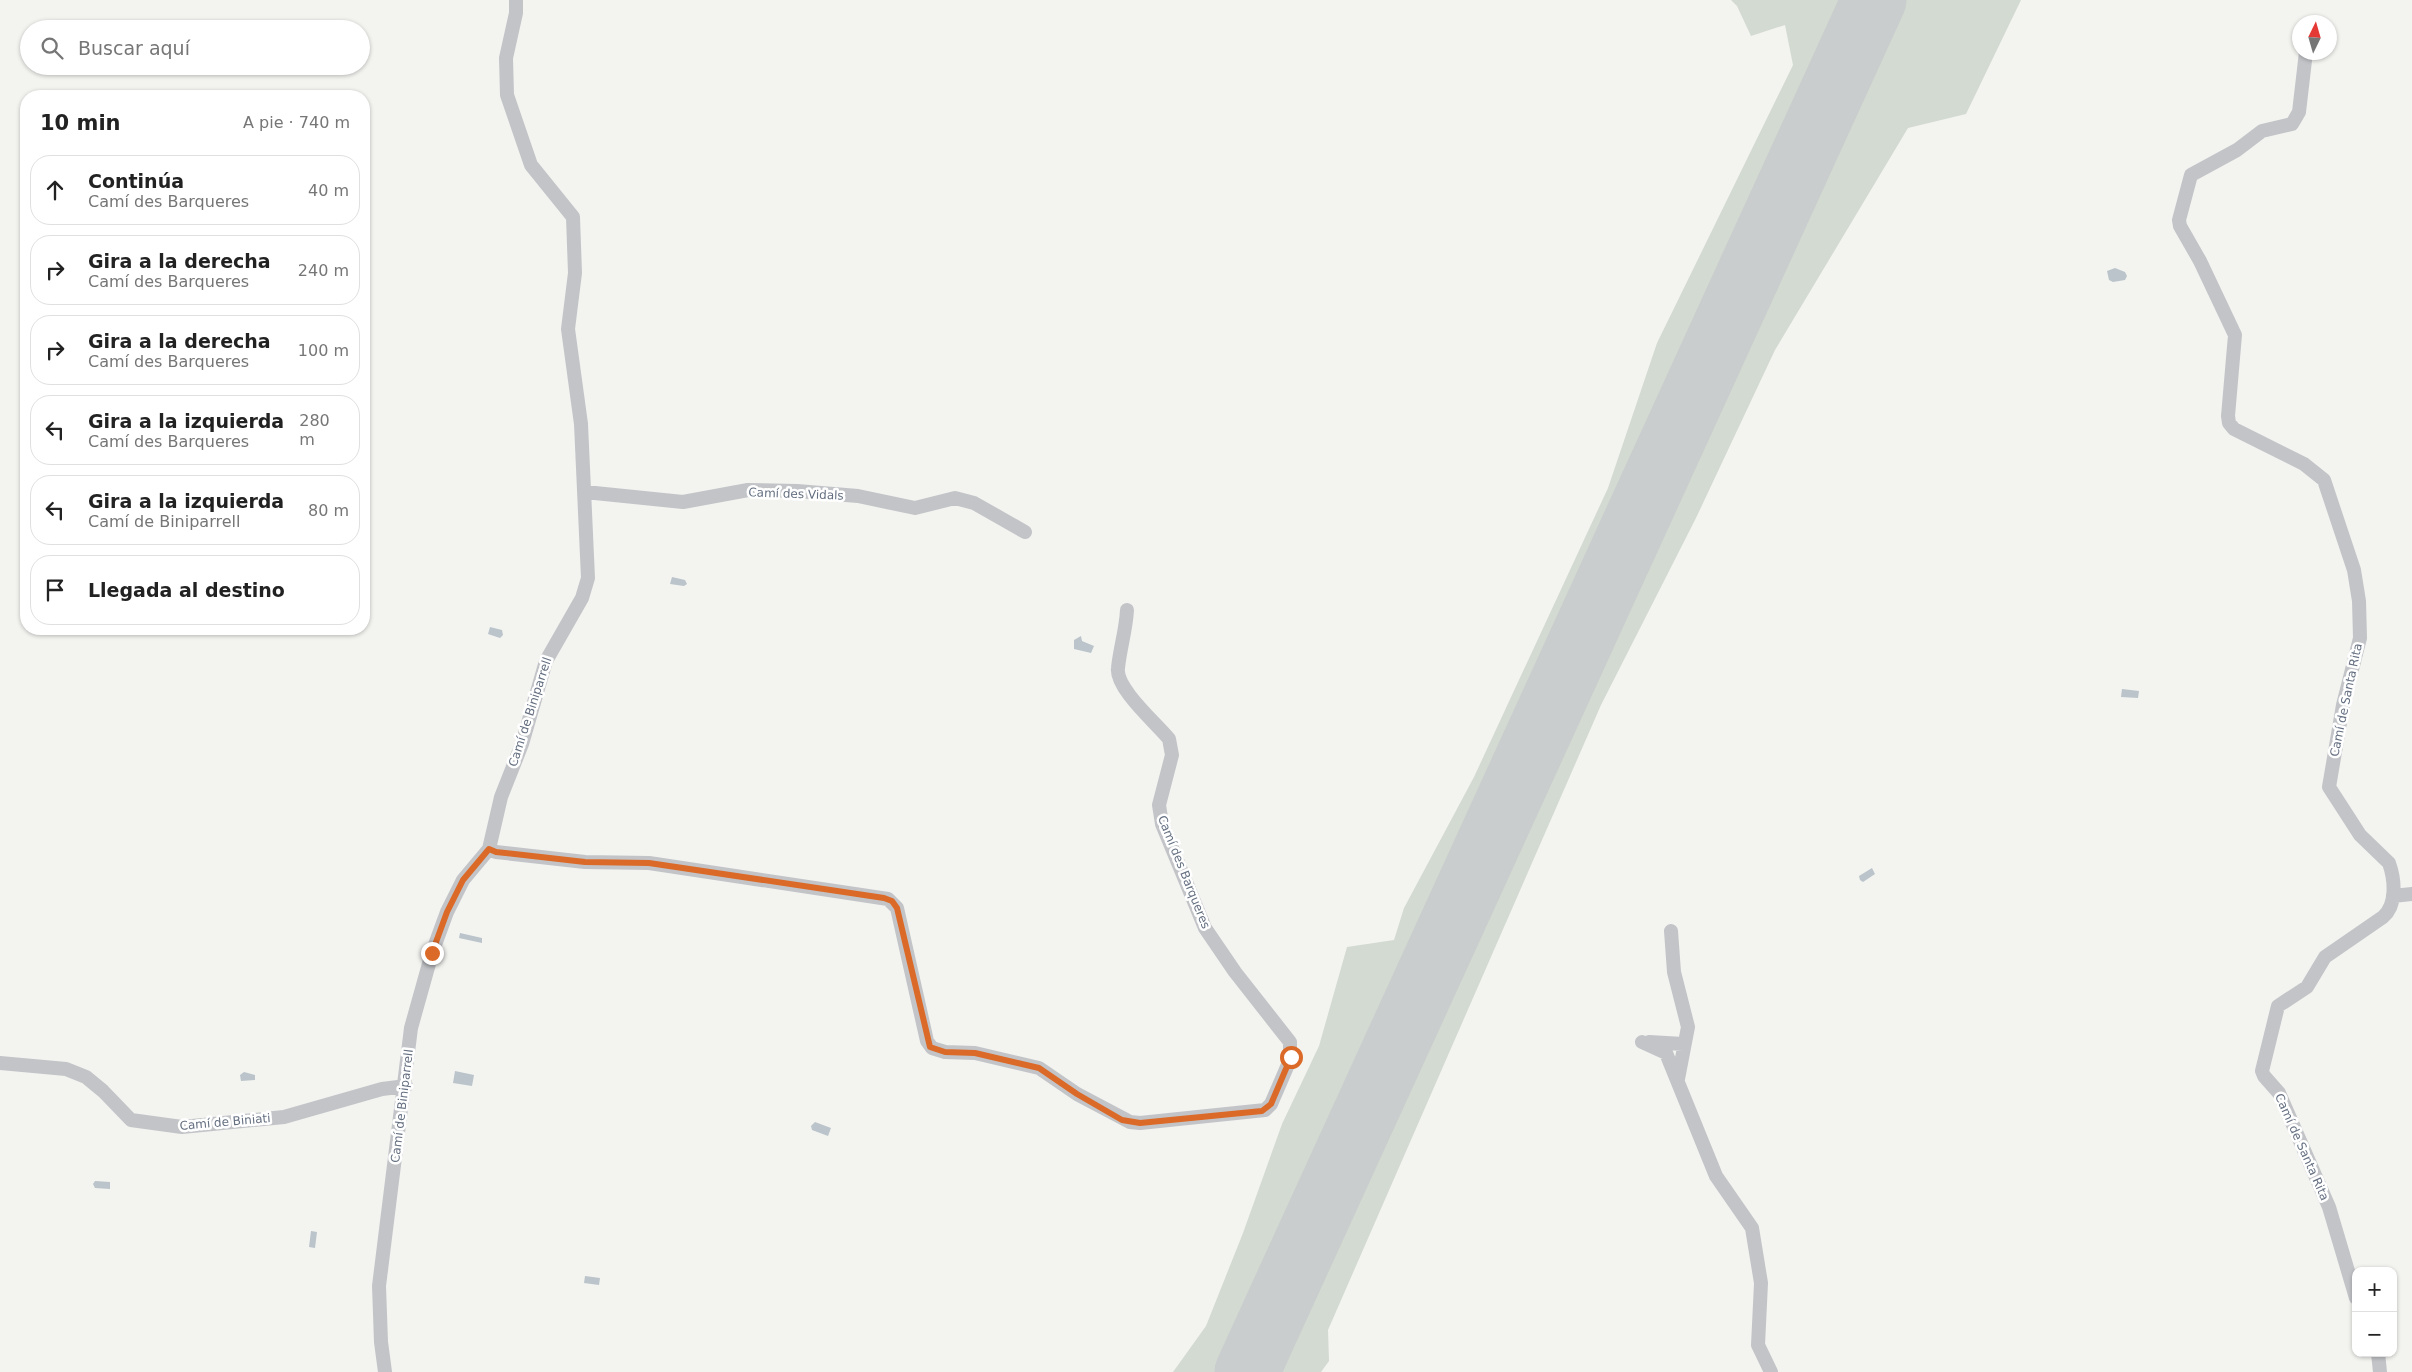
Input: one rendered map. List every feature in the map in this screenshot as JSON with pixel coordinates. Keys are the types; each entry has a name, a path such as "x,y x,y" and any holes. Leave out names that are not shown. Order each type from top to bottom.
{"street":[{"name":"Camí de Biniparrell","path":"385,1372 381,1342 379,1286 406,1086 411,1028 433,949 447,912 463,880 489,849 501,797 522,744 546,661 586,590 588,567 581,424 568,329 575,273 575,228 573,217 531,166 507,95 506,58 516,13 516,0"},
{"name":"Camí de Santa Rita","path":"2305,60 2299,112 2295,121 2288,125 2262,131 2237,150 2191,175 2187,182 2180,223 2235,335 2229,387 2229,424 2234,429 2304,464 2324,480 2351,559 2359,601 2360,638 2343,705 2329,787 2360,835 2390,863 2392,907 2387,914 2325,957 2307,987 2278,1006 2262,1068 2264,1076 2279,1093 2329,1207 2352,1285"},
{"name":"Camí des Vidals","path":"585,492 683,502 748,490 858,496 915,508 955,498 974,503 1025,532"},
{"name":"Camí des Barqueres","path":"489,849 496,852 585,862 649,863 888,900 897,908 927,1041 932,1048 945,1052 975,1053 1039,1068 1077,1094 1122,1120 1130,1122 1262,1111 1271,1104 1290,1060 1290,1042 1235,972 1205,928 1162,824 1160,798 1172,747 1169,739 1123,687 1118,676 1127,610"},
{"path":"2393,896 2412,894"},
{"path":"1671,931 1674,972 1688,1028 1683,1044 1678,1082"},
{"path":"1683,1044 1642,1042 1666,1053 1716,1176 1752,1228 1761,1284 1758,1345 1771,1372"},
{"name":"Camí de Biniati","path":"0,1063 66,1069 86,1076 103,1090 131,1120 182,1127 284,1116 382,1088 406,1086"},
{"path":"2378,1357 2380,1372"}],"shaded area":[{"path":"1731,0 1855,0 1242,1346 1227,1350 1218,1372 1173,1372 1206,1326 1243,1233 1282,1124 1319,1046 1347,947 1394,940 1404,908 1474,777 1608,488 1657,343 1793,65 1785,25 1751,36 1737,6"},
{"path":"1893,0 2021,0 1966,114 1908,128 1775,350 1696,518 1601,705 1328,1330 1329,1361 1321,1372 1270,1372"},
{"path":"2115,268 2125,272 2127,276 2125,280 2113,282 2109,280 2107,271"},
{"path":"672,577 685,580 687,584 684,586 670,584"},
{"path":"490,627 502,630 503,635 500,638 488,634"},
{"path":"1081,636 1082,641 1094,646 1091,653 1074,649 1074,640"},
{"path":"2122,689 2139,691 2138,698 2121,697"},
{"path":"1872,868 1875,874 1863,882 1860,880 1859,876"},
{"path":"460,933 482,938 482,943 459,938"},
{"path":"455,1071 474,1075 472,1086 453,1083"},
{"path":"244,1072 255,1075 255,1080 241,1081 240,1075"},
{"path":"815,1122 831,1128 828,1136 812,1130 811,1126"},
{"path":"95,1181 110,1182 110,1189 95,1188 93,1184"},
{"path":"311,1231 317,1232 315,1248 309,1247"},
{"path":"585,1276 600,1278 599,1285 584,1283"}],"runway":[{"path":"1247,1372 1874,0"}],"route":[{"path":"432,953 447,912 463,880 489,849 496,852 585,862 649,863 884,898 892,901 897,908 927,1041 930,1047 945,1052 962,1051 975,1053 1039,1068 1077,1094 1122,1120 1140,1123 1262,1111 1270,1106 1291,1057"}]}
